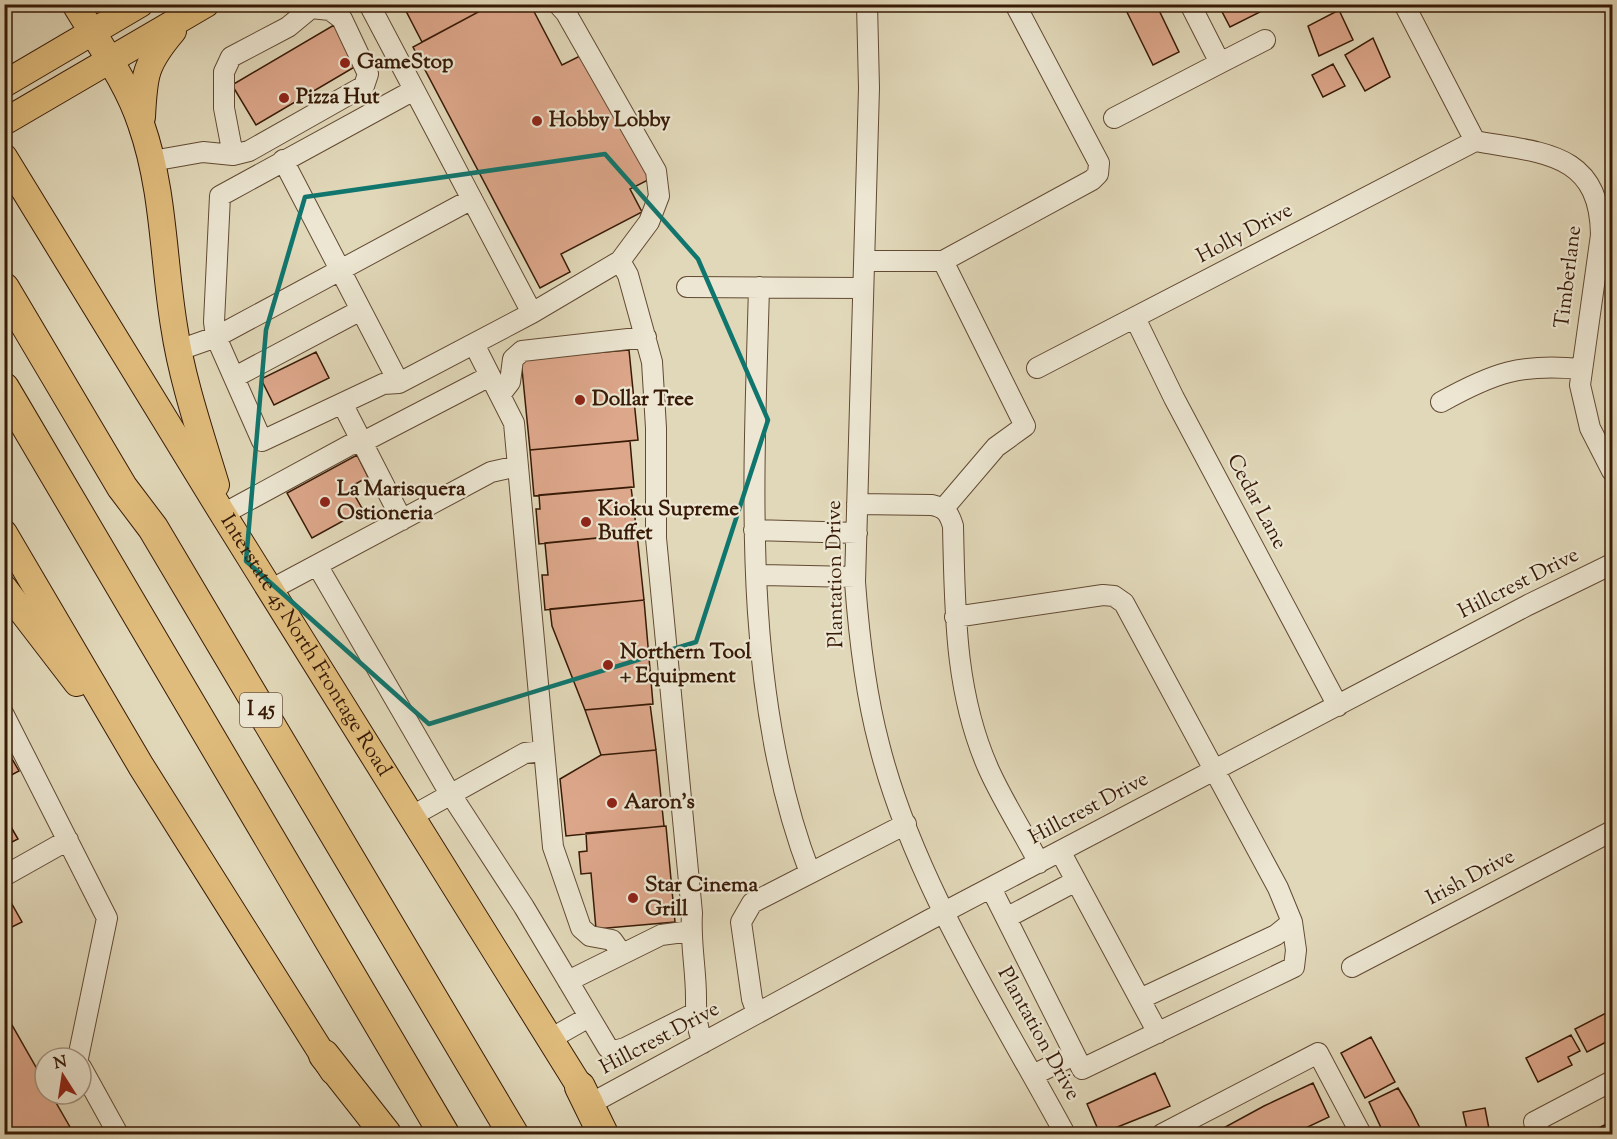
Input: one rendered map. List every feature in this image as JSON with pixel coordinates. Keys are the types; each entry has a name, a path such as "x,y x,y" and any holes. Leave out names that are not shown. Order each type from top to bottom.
{"highway":[{"name":"I 45","path":"4,288 122,487 159,538 513,1134"},
{"path":"4,388 444,1134"},
{"path":"324,1055 386,1134"},
{"path":"585,1095 603,1134"}],"main road":[{"path":"75,4 128,91 152,162 179,350 188,396 223,507 222,513"},
{"path":"4,84 140,4"},
{"path":"4,122 206,4"},
{"path":"141,124 143,82 153,54 184,17"},
{"name":"Interstate 45 North Frontage Road","path":"4,156 222,513 609,1134"},
{"path":"4,532 141,766 324,1055 368,1134"},
{"path":"4,588 141,766"}],"street":[{"path":"369,4 532,312"},
{"path":"414,90 220,196 214,322 216,337 262,441 343,405 383,384 399,383 532,312 620,261 652,213 659,196 656,171 572,22 558,4"},
{"name":"Plantation Drive","path":"867,4 870,88 855,577 859,644 867,694 879,746 906,824 944,912 1065,1134"},
{"path":"864,261 943,261 1092,180 1098,174 1099,163 1015,4"},
{"path":"1190,4 1220,63"},
{"path":"1404,4 1475,141"},
{"path":"152,162 203,152 233,155 249,151 364,86 368,74 342,19 330,10 310,6 288,27 231,57 224,72 224,108 233,155"},
{"path":"1114,118 1265,40"},
{"name":"Holly Drive","path":"1037,368 1475,141"},
{"name":"Timberlane","path":"1475,141 1554,157 1577,170 1593,187 1601,212 1601,235 1580,385 1584,412 1612,471"},
{"path":"283,160 399,383"},
{"path":"179,350 216,337 472,199"},
{"path":"620,261 628,275 652,362 656,428 656,538 692,913 695,1024 703,1043"},
{"path":"943,261 1025,426 996,447 944,508"},
{"path":"687,287 863,288"},
{"path":"759,287 754,530 756,575 768,707 779,771 810,873"},
{"path":"235,377 361,310"},
{"name":"Cedar Lane","path":"1135,318 1174,398 1338,706"},
{"path":"500,394 510,382 513,359 522,351 646,337"},
{"path":"474,344 514,423 553,847 581,928 590,936 612,940 622,954"},
{"path":"1442,402 1483,379 1510,371 1549,366 1581,369"},
{"path":"222,513 350,445 361,443 490,376"},
{"path":"343,405 402,520"},
{"path":"270,590 491,472 518,466"},
{"path":"857,504 897,503 944,508"},
{"path":"944,508 953,526 955,617 958,657 966,703 989,770 1039,862"},
{"path":"754,530 857,534"},
{"name":"Hillcrest Drive","path":"585,1095 703,1043 944,912 1612,564"},
{"path":"317,565 450,793 608,1048 614,1051 695,1013"},
{"path":"756,575 855,577"},
{"path":"955,617 1103,595 1114,596 1124,603 1278,888 1292,922 1296,950 1294,967 1082,1069 991,888"},
{"path":"4,715 107,918 80,1046"},
{"path":"412,816 525,753 543,751"},
{"path":"757,1014 741,922 752,903 906,824"},
{"name":"Irish Drive","path":"1352,967 1612,831"},
{"path":"4,876 68,840"},
{"path":"1060,851 1158,1033"},
{"path":"1006,918 1076,881"},
{"path":"1140,999 1276,935 1292,922"},
{"path":"568,981 661,934 691,932"},
{"path":"550,1039 589,1017"},
{"path":"1162,1134 1318,1053 1361,1134"},
{"path":"1033,1076 1074,1055"},
{"path":"1538,1128 1612,1081"},
{"path":"93,1089 118,1134"}],"highlighted area":[{"path":"605,154 698,259 768,420 696,642 429,724 246,561 266,330 305,197"}],"building":[{"path":"420,4 481,4 484,9 422,42 406,11"},
{"name":"Hobby Lobby","path":"493,4 530,4 562,65 586,53 652,178 630,189 642,212 561,254 570,272 540,288 413,47"},
{"path":"1123,4 1156,4 1179,52 1153,65"},
{"path":"1218,4 1256,4 1260,12 1230,27"},
{"path":"1339,10 1353,40 1319,56 1308,26"},
{"path":"334,25 358,65 256,125 232,85"},
{"path":"1373,38 1390,77 1365,91 1345,55"},
{"path":"1333,64 1345,86 1323,97 1312,75"},
{"name":"Dollar Tree","path":"629,350 638,440 530,450 521,359"},
{"path":"316,352 329,378 274,405 261,379"},
{"path":"630,441 634,487 534,496 530,450"},
{"name":"La Marisquera Ostioneria","path":"357,455 368,477 350,487 363,510 312,538 287,493"},
{"name":"Kioku Supreme Buffet","path":"631,487 637,534 539,544 536,509 540,509 539,495"},
{"path":"637,534 644,600 545,610 542,575 548,575 545,543"},
{"name":"Northern Tool + Equipment","path":"644,600 653,704 585,710 552,626 550,609"},
{"path":"650,704 656,750 601,755 585,710"},
{"path":"4,745 19,771 4,779"},
{"name":"Aaron's","path":"656,750 664,826 566,836 560,779 601,755"},
{"path":"4,815 18,839 4,846"},
{"name":"Star Cinema Grill","path":"666,826 675,922 596,929 591,873 581,874 579,852 587,851 586,833"},
{"path":"8,897 22,922 4,931 4,899"},
{"path":"1612,1010 1612,1039 1587,1052 1575,1029"},
{"path":"4,1011 33,1062 33,1106 58,1106 74,1134 4,1134"},
{"path":"1571,1035 1580,1051 1568,1057 1572,1065 1538,1082 1526,1058"},
{"path":"1371,1037 1395,1082 1365,1098 1341,1053"},
{"path":"1155,1073 1170,1106 1100,1134 1087,1104"},
{"path":"1313,1083 1329,1117 1293,1134 1217,1134 1216,1132 1264,1106"},
{"path":"1398,1088 1423,1134 1384,1134 1369,1102"},
{"path":"1485,1108 1490,1134 1468,1134 1463,1112"},
{"path":"1611,1122 1612,1134 1586,1134"}],"place":[{"name":"GameStop","path":"345,63"},
{"name":"Pizza Hut","path":"284,98"},
{"name":"Hobby Lobby","path":"537,121"},
{"name":"Dollar Tree","path":"580,400"},
{"name":"La Marisquera Ostioneria","path":"325,502"},
{"name":"Kioku Supreme Buffet","path":"586,522"},
{"name":"Northern Tool + Equipment","path":"608,665"},
{"name":"Aaron's","path":"612,803"},
{"name":"Star Cinema Grill","path":"633,898"}]}
